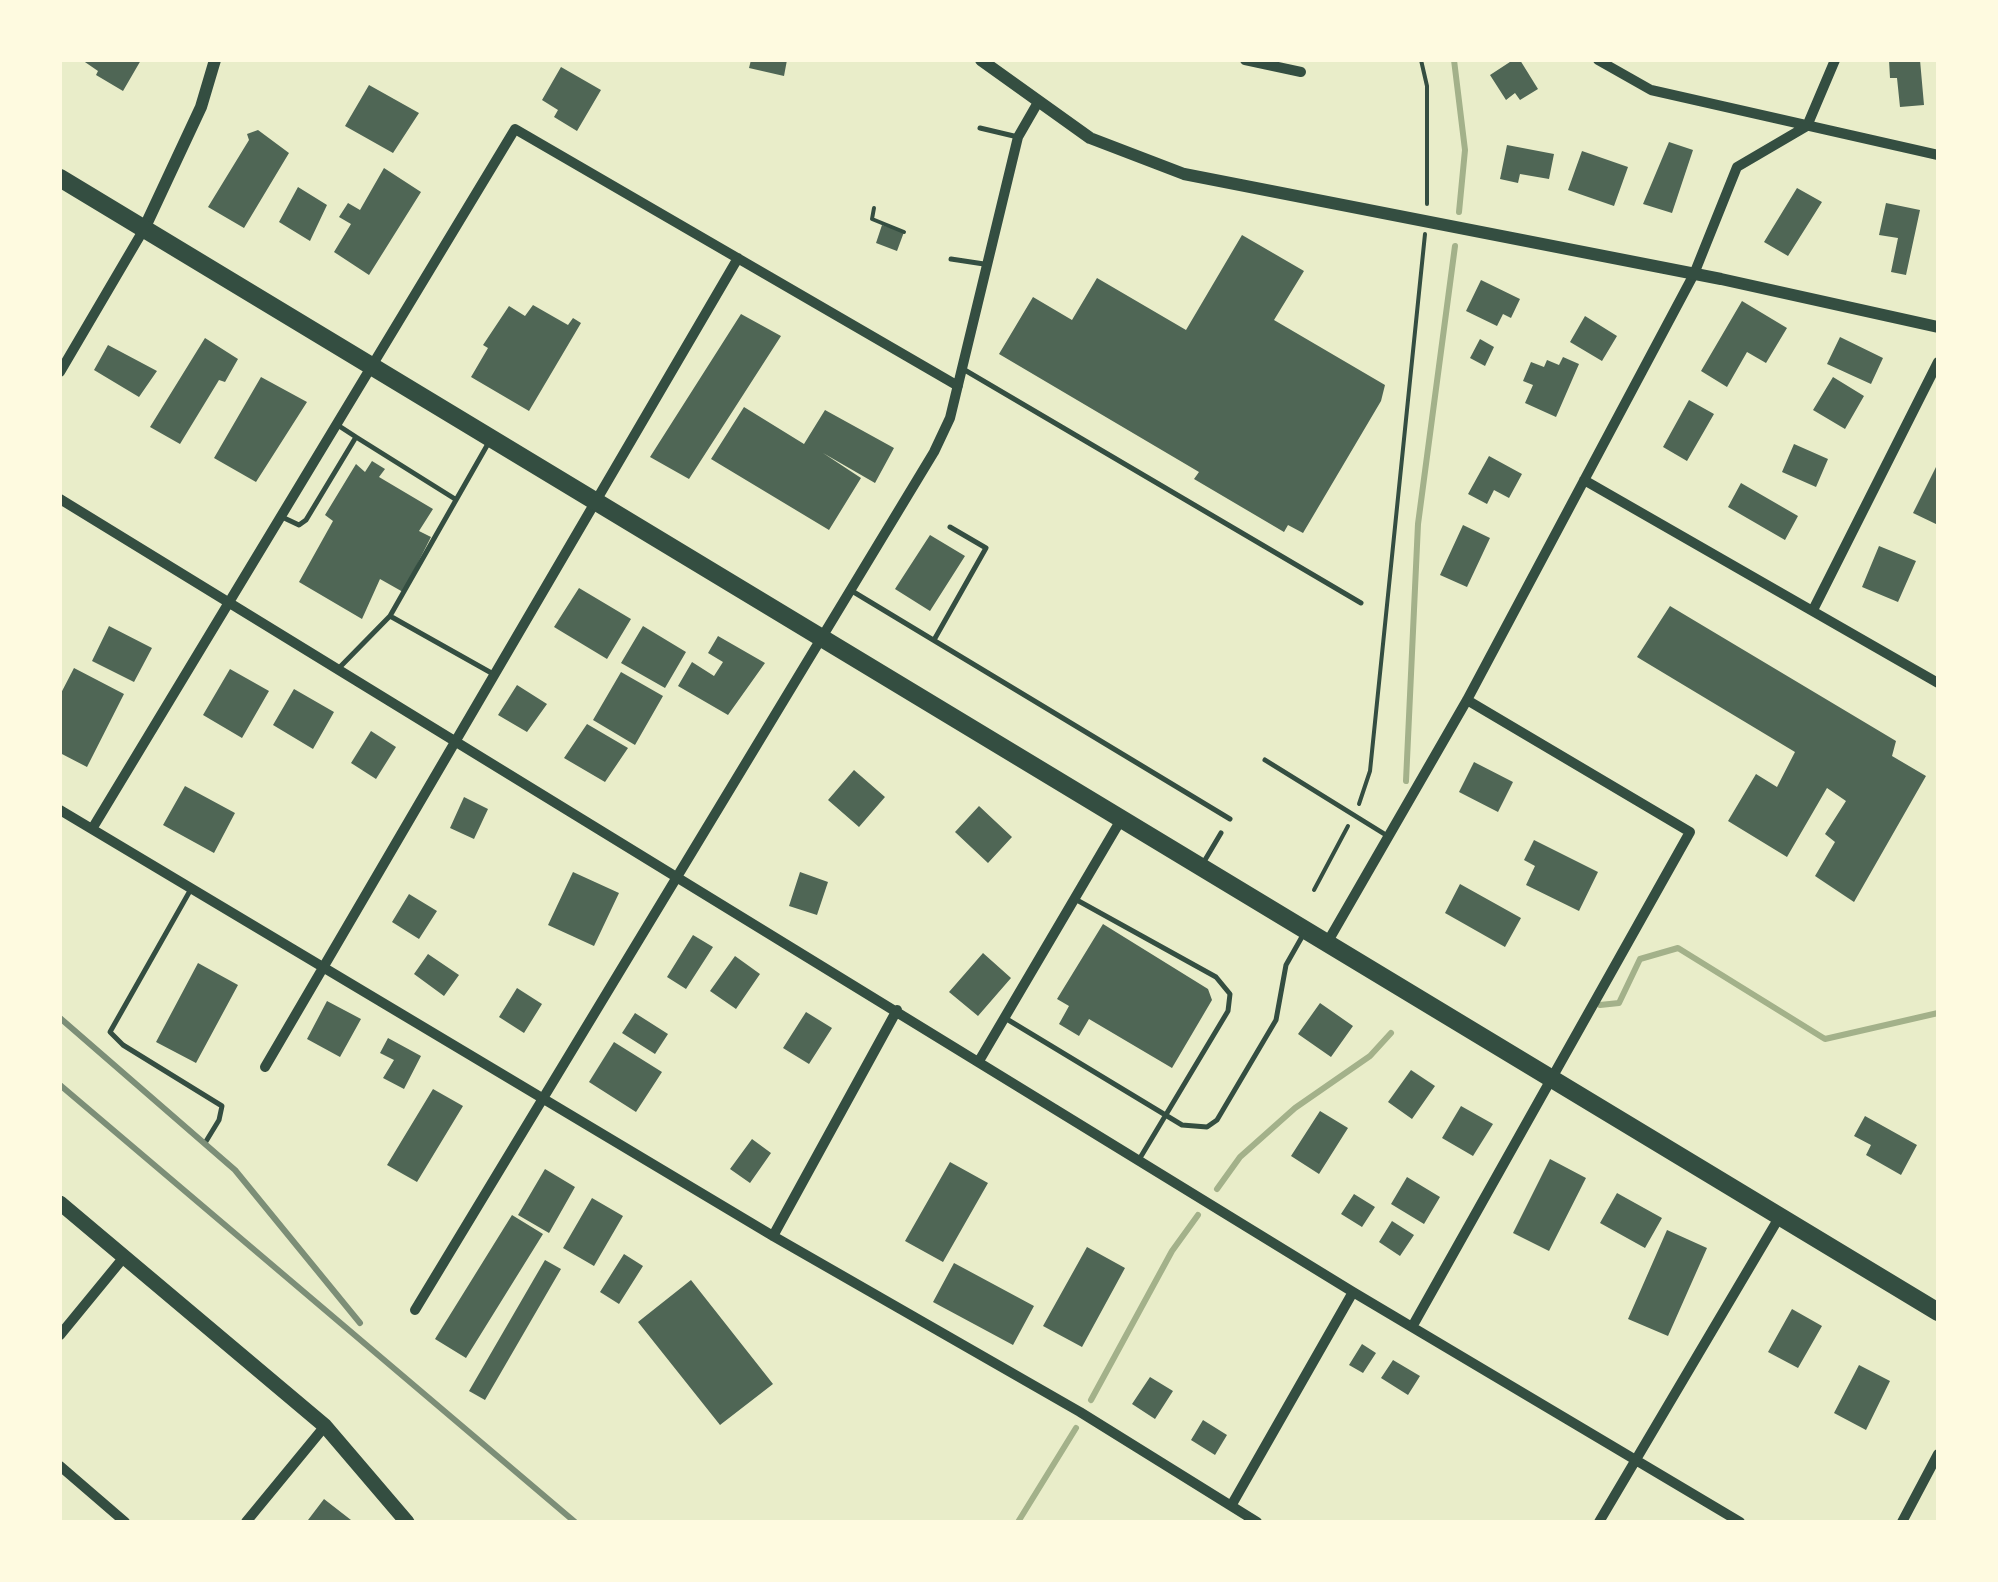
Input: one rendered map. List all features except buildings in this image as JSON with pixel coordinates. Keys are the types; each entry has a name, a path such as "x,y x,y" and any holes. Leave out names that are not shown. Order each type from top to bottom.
{"main road":[{"path":"60,178 1938,1312"},
{"path":"60,1203 325,1426 408,1522"}],"street":[{"path":"60,372 144,229 194,124 216,60"},
{"path":"981,60 1090,138 1184,174 1694,274 1938,327"},
{"path":"1245,60 1301,72"},
{"path":"1598,60 1612,72 1651,90 1938,155"},
{"path":"1327,943 1467,700 1694,274 1737,167 1806,126 1835,60"},
{"path":"415,1310 934,452 958,386 1018,137 1038,104"},
{"path":"92,829 369,364 515,128 958,386"},
{"path":"265,1068 738,258"},
{"path":"1814,608 1938,362"},
{"path":"1584,480 1814,608 1938,683"},
{"path":"60,499 1353,1292 1740,1522"},
{"path":"1412,1326 1690,832 1467,700"},
{"path":"60,810 773,1236 1080,1412 1257,1522"},
{"path":"980,1061 1122,818"},
{"path":"773,1236 897,1010"},
{"path":"1600,1522 1780,1216"},
{"path":"60,1335 124,1257"},
{"path":"1231,1506 1353,1292"},
{"path":"246,1522 325,1426"},
{"path":"1902,1522 1938,1454"},
{"path":"60,1466 125,1522"}],"lane":[{"path":"980,128 1018,137"},
{"path":"951,259 987,265"},
{"path":"962,368 1361,603"},
{"path":"334,423 456,500"},
{"path":"279,515 299,525 306,520 356,437"},
{"path":"337,670 390,616 490,439"},
{"path":"934,641 986,548 950,527"},
{"path":"849,590 1230,819"},
{"path":"390,616 494,675"},
{"path":"1265,760 1388,836"},
{"path":"1201,866 1221,833"},
{"path":"190,889 110,1032 123,1046 222,1106 219,1120 205,1143"},
{"path":"1074,899 1216,977 1230,994 1228,1011 1139,1160"},
{"path":"1005,1018 1166,1115 1195,1128 1216,1120 1276,1020 1286,966 1306,930"}],"path":[{"path":"1314,890 1354,815 1370,771 1426,223 1427,86 1421,60"},
{"path":"874,208 872,219 904,232"}],"waterway":[{"path":"1454,60 1465,150 1459,212"},
{"path":"1406,781 1418,524 1455,246"},
{"path":"1600,1005 1619,1003 1640,959 1678,948 1825,1039 1938,1013"},
{"path":"1217,1189 1240,1157 1295,1108 1370,1056 1391,1033"},
{"path":"1091,1400 1172,1251 1198,1215"},
{"path":"1018,1522 1076,1428"}],"railway":[{"path":"60,1018 235,1170 360,1323"},
{"path":"60,1085 575,1522"}]}
